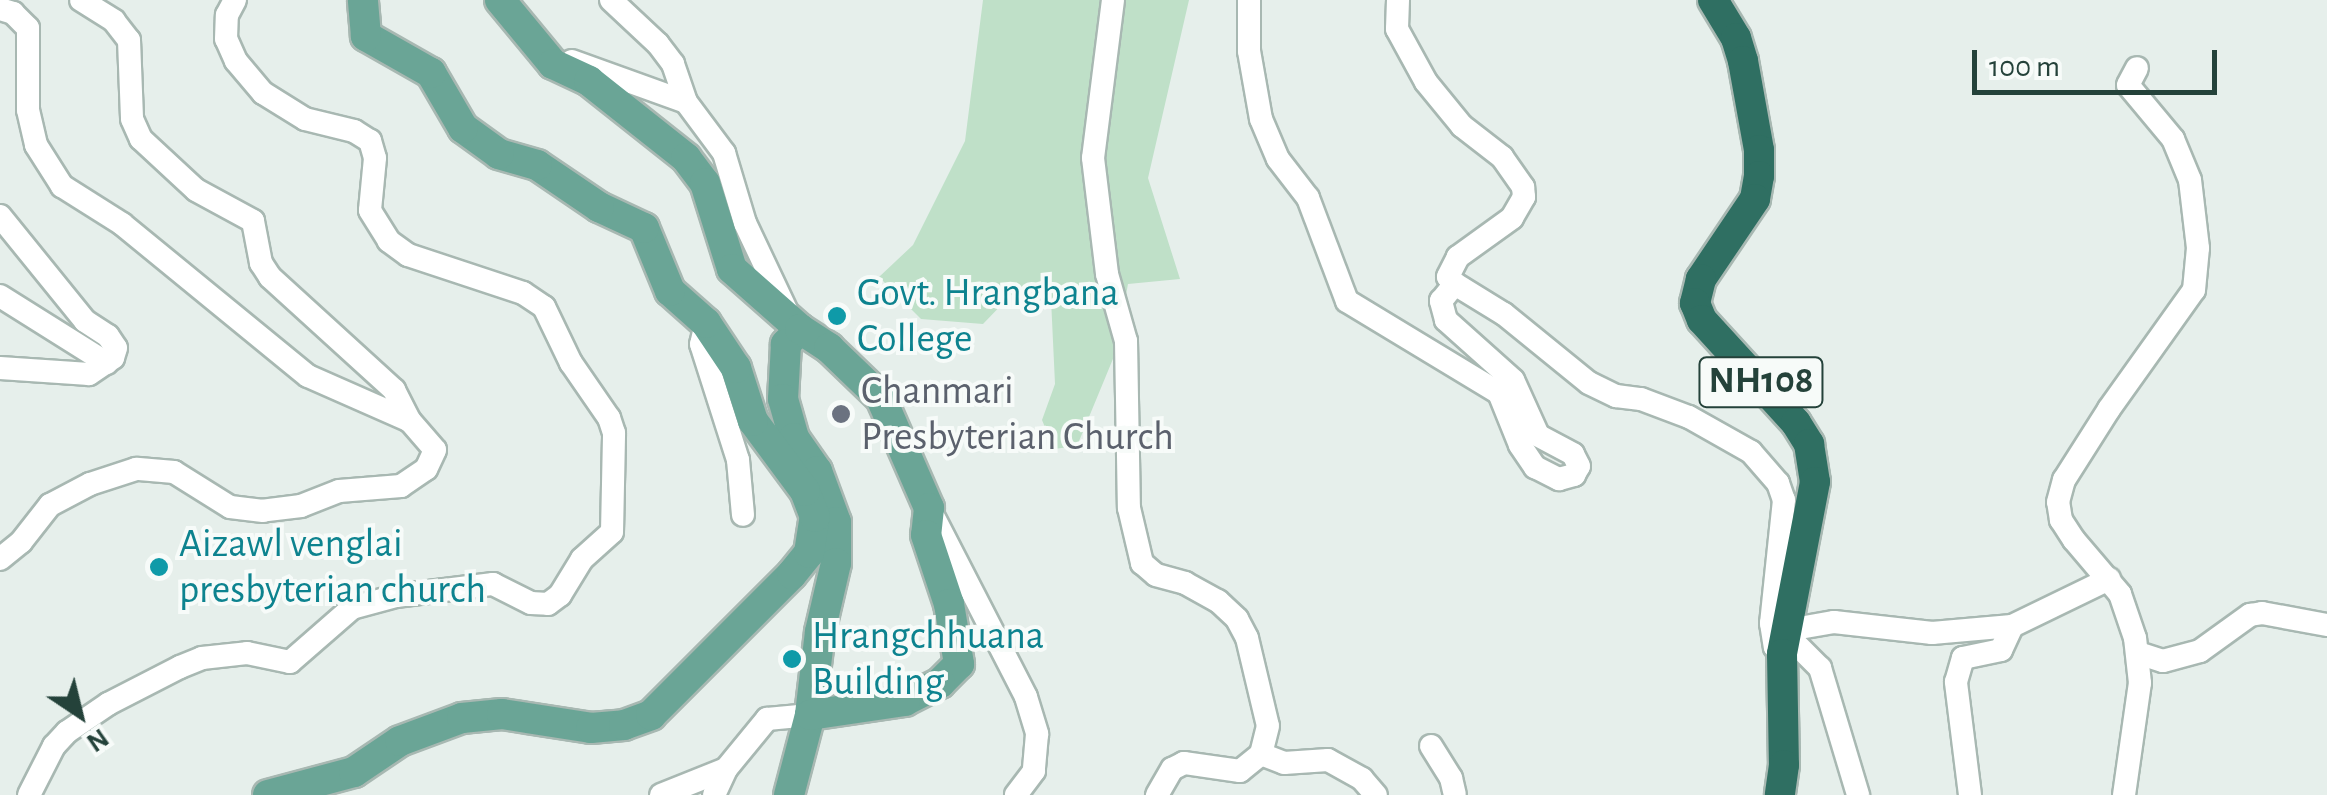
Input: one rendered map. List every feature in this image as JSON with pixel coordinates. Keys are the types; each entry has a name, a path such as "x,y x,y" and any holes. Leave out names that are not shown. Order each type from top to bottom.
{"highway":[{"name":"NH108","path":"1713,0 1736,38 1743,62 1759,150 1758,176 1754,199 1701,279 1695,302 1702,320 1796,423 1813,458 1812,514 1785,640 1784,765 1780,795"}],"main road":[{"path":"268,795 354,772 400,741 462,718 502,714 591,728 624,725 651,715 792,574 809,553 815,517 805,492 754,420 736,368 706,323 670,291 644,228 600,207 537,165 500,154 464,128 431,73 366,36 362,0"},
{"path":"500,0 534,43 562,68 589,81 686,158 705,182 732,269 795,326 828,348 881,398 928,508 926,534 949,604 959,664 940,683 906,701 810,715"},
{"path":"789,795 810,715 820,632 836,564 836,522 816,470 794,438 783,399 786,344 795,326"}],"street":[{"path":"81,0 114,21 129,40 134,130 196,190 253,221 261,264 270,277 347,352 394,390 410,421"},
{"path":"28,795 54,746 66,732 108,704 180,667 202,658 247,653 290,662 352,608 396,596 493,584 531,603 548,604 582,559 612,532 614,433 609,418 571,363 544,307 523,294 408,256 389,241 370,210 375,158 370,142 344,128 305,119 263,93 236,61 226,39 227,15 235,0"},
{"path":"612,0 658,44 672,64 686,102 724,153 745,223 795,326"},
{"path":"1113,0 1093,158 1106,274 1126,342 1129,508 1142,563 1156,576 1185,583 1218,600 1237,619 1262,690 1268,726 1261,754 1240,771 1184,763 1172,770 1157,795"},
{"path":"1250,0 1249,51 1261,119 1278,159 1308,198 1347,301 1372,320 1491,386 1499,393 1520,445 1535,467 1560,479 1569,478 1579,466 1573,454 1538,434 1513,380 1446,320 1441,300 1455,284"},
{"path":"1398,0 1397,30 1426,82 1462,126 1502,158 1523,187 1524,196 1512,218 1458,257 1448,276 1504,314 1588,383 1616,396 1640,399 1689,417 1736,442 1766,467 1784,500 1771,623 1775,647 1834,622 1932,633 2012,626 2110,578"},
{"path":"0,9 13,13 28,28 28,110 36,145 62,186 122,224 308,376 410,421 427,436 435,450 434,459 401,486 339,491 301,506 263,511 230,507 174,472 136,469 66,495 0,559"},
{"path":"562,68 576,61 686,102"},
{"path":"2124,795 2140,683 2138,653 2128,612 2110,578 2061,520 2058,502 2064,480 2109,409 2182,312 2198,268 2185,159 2153,112 2128,86 2137,68"},
{"path":"0,216 85,321 108,336 116,348 107,363 89,374 0,368"},
{"path":"0,296 107,363"},
{"path":"706,323 701,344 738,460 743,516"},
{"path":"928,508 987,616 1026,697 1038,734 1034,772 1016,795"},
{"path":"2138,653 2164,662 2200,651 2250,614 2327,625"},
{"path":"1970,795 1956,682 1963,658 2001,650 2012,626"},
{"path":"1785,640 1820,668 1858,795"},
{"path":"714,795 726,769 767,719 810,715"},
{"path":"1431,746 1451,778 1455,795"},
{"path":"1261,754 1284,763 1328,760 1362,779 1376,795"},
{"path":"662,795 726,769"}],"green space":[{"path":"983,0 1189,0 1148,178 1180,279 1128,284 1115,354 1077,446 1054,449 1042,420 1055,384 1051,299 1011,295 983,324 921,319 879,277 913,245 965,141"}],"place":[{"name":"Govt. Hrangbana College","path":"837,316"},
{"name":"Chanmari Presbyterian Church","path":"841,414"},
{"name":"Aizawl venglai presbyterian church","path":"159,567"},
{"name":"Hrangchhuana Building","path":"792,659"}]}
